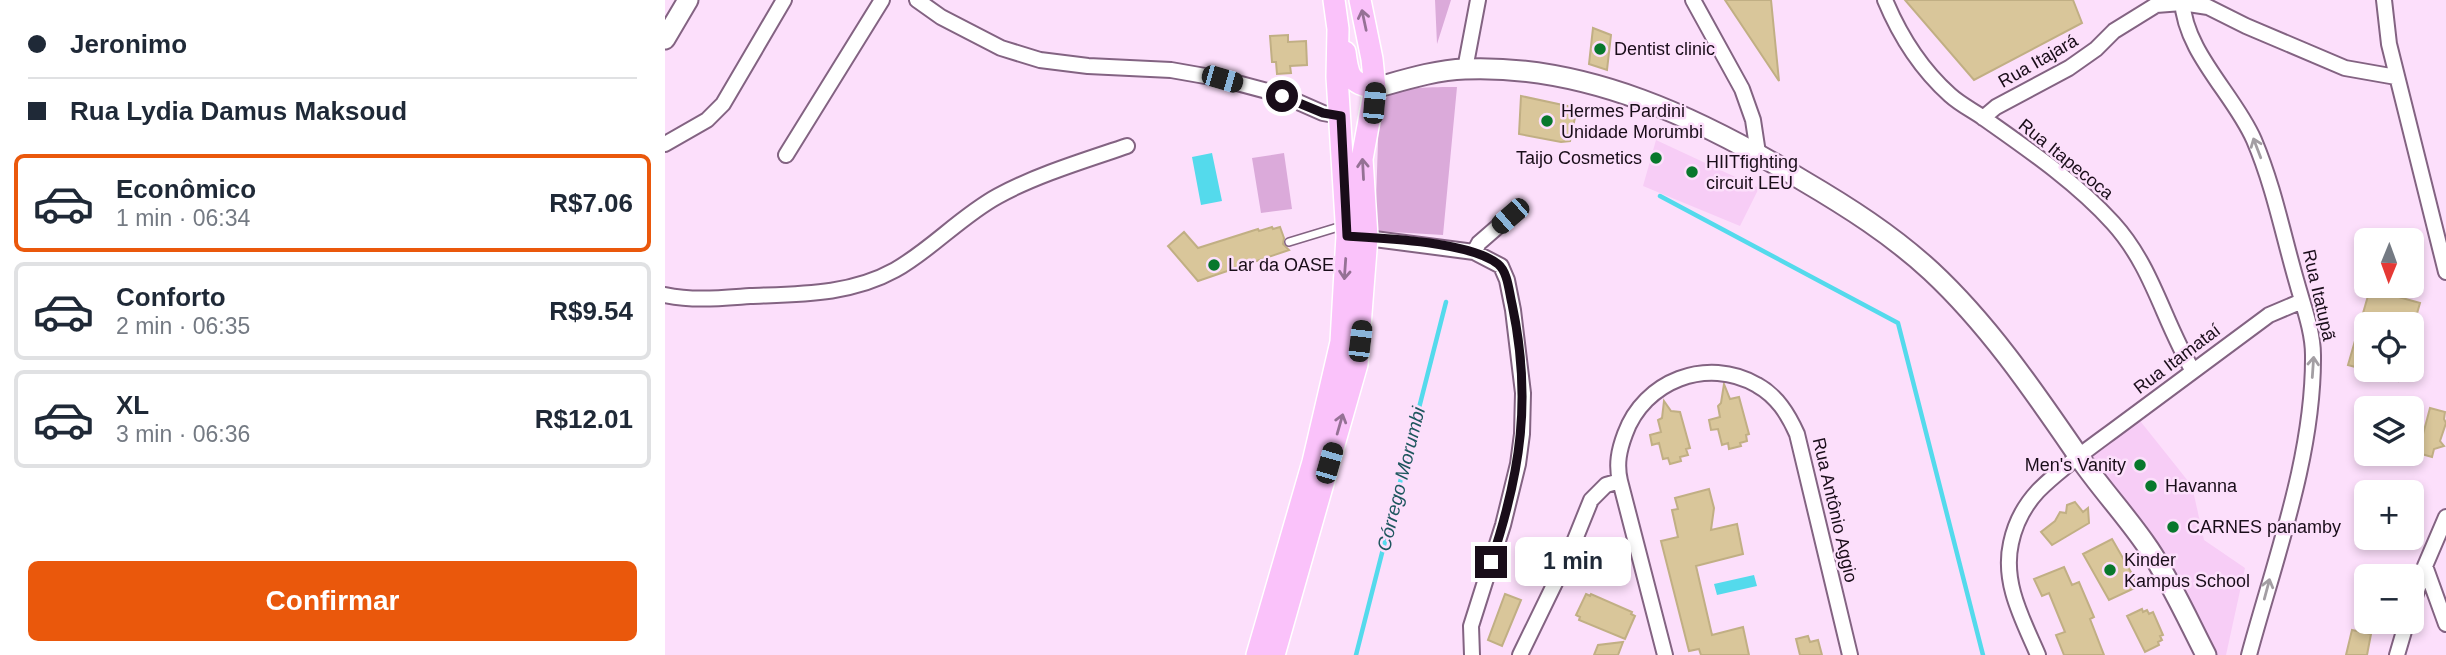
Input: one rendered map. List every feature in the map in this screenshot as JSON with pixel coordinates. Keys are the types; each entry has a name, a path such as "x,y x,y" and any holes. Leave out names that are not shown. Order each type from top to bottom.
{"main road":[{"path":"665,39 688,0"},
{"path":"1333,0 1350,77 1358,85 1375,88 1425,74 1465,68 1551,75 1591,83 1628,94 1758,153 1871,222 1931,272 2003,352 2150,551 2206,655"},
{"path":"1257,655 1314,462 1341,342 1362,159 1375,88 1360,0"},
{"path":"1274,655 1357,364 1354,233 1337,77 1338,29"},
{"path":"1372,59 1377,66 1386,70 1425,74"}],"street":[{"path":"665,144 707,120 723,104 785,0"},
{"path":"786,155 881,0"},
{"path":"916,0 941,17 1002,48 1040,60 1089,66 1171,70 1222,79 1282,96 1323,113 1340,108"},
{"path":"1465,68 1478,0"},
{"path":"1693,0 1742,89 1753,120 1758,153"},
{"name":"Rua Itapecoca","path":"1885,0 1903,38 1919,62 1949,95 2086,196 2129,242 2153,283 2178,348 2193,372"},
{"path":"2384,0 2396,77 2446,272"},
{"path":"2182,1 2208,7 2345,68 2396,77"},
{"name":"Rua Itajará","path":"1983,118 1996,107 2069,68 2147,10 2156,5 2182,1"},
{"name":"Rua Itatupã","path":"2182,1 2189,29 2200,51 2253,138 2283,223 2314,352 2305,444 2249,655"},
{"path":"665,295 696,298 820,293 861,284 895,271 998,196 1127,146"},
{"path":"1474,251 1479,243 1510,216"},
{"path":"1354,233 1474,251 1501,266 1507,280 1515,322 1523,402 1522,434 1511,497 1471,626 1472,655"},
{"name":"Rua Itamataí","path":"2079,457 2269,315 2302,301"},
{"name":"Rua Antônio Aggio","path":"1665,655 1620,481 1619,449 1631,417 1656,389 1682,378 1708,374 1727,374 1758,385 1776,399 1797,434 1850,655"},
{"path":"2038,655 2018,611 2011,586 2011,545 2024,510 2038,492 2079,457"},
{"path":"1520,655 1570,552 1591,500 1606,485 1620,481"},
{"path":"2424,569 2446,517"},
{"path":"2425,566 2446,624"},
{"path":"2397,655 2403,634"}],"lane":[{"path":"1289,242 1354,233"}],"shaded area":[{"path":"1435,0 1451,0 1437,44"},
{"path":"1457,87 1443,235 1375,231 1379,112 1384,101 1397,90"},
{"path":"1656,140 1759,188 1740,226 1643,186"},
{"path":"1284,153 1292,209 1261,213 1252,158"},
{"path":"2137,417 2192,486 2204,540 2245,568 2226,655 2210,655 2083,454"}],"water":[{"path":"1212,153 1222,201 1201,205 1192,157"},
{"path":"1754,575 1757,586 1717,595 1714,584"}],"building":[{"path":"1725,0 1771,0 1779,81"},
{"path":"1905,0 2073,0 2082,23 1974,80"},
{"name":"Dentist clinic","path":"1593,28 1611,35 1607,70 1589,64"},
{"path":"1288,35 1288,42 1306,41 1307,65 1290,66 1291,73 1277,74 1276,62 1272,62 1270,36"},
{"name":"Hermes Pardini Unidade Morumbi","path":"1521,96 1577,108 1570,141 1561,142 1519,134"},
{"name":"Lar da OASE","path":"1280,227 1283,244 1289,250 1198,281 1168,246 1184,232 1198,248"},
{"path":"2367,298 2402,298 2420,303 2417,312 2363,312"},
{"path":"2354,344 2354,367 2348,365"},
{"path":"1724,384 1730,399 1739,397 1749,434 1746,435 1747,441 1740,443 1741,446 1729,449 1728,443 1722,445 1718,429 1711,430 1709,420 1720,417 1718,406 1721,403"},
{"path":"1664,401 1671,411 1680,412 1690,448 1686,449 1688,455 1680,457 1681,461 1670,464 1668,458 1663,459 1659,443 1652,445 1650,435 1661,432 1658,420 1662,418"},
{"path":"2430,408 2445,412 2446,423 2440,441 2444,446 2434,449 2432,457 2424,455 2424,430"},
{"path":"1709,489 1714,508 1711,530 1737,524 1743,554 1696,566 1712,635 1743,627 1749,655 1701,655 1699,649 1689,651 1661,541 1678,537 1672,510 1678,509 1675,498"},
{"path":"2075,502 2083,512 2088,508 2089,523 2052,545 2041,532 2055,521 2060,512 2066,513 2067,505"},
{"path":"2112,539 2139,586 2109,600 2083,554"},
{"path":"2064,567 2072,585 2079,582 2094,617 2090,619 2104,655 2064,655 2056,635 2065,632 2049,593 2042,596 2034,579"},
{"path":"1505,594 1521,600 1502,646 1488,640"},
{"path":"1586,594 1632,612 1635,616 1625,639 1579,620 1580,617 1576,615"},
{"path":"2142,609 2149,614 2153,612 2163,635 2160,636 2162,640 2158,642 2159,645 2145,652 2127,616"},
{"path":"2352,630 2354,634 2371,634 2367,655 2346,655"},
{"path":"1808,636 1810,642 1818,640 1822,655 1800,655 1796,639"},
{"path":"1623,642 1618,655 1594,655 1598,645"}],"waterway":[{"path":"1660,196 1898,323 1983,655"},
{"name":"Córrego Morumbi","path":"1356,655 1446,302"}],"place":[{"name":"Dentist clinic","path":"1600,49"},
{"name":"Hermes Pardini Unidade Morumbi","path":"1547,121"},
{"name":"Taijo Cosmetics","path":"1656,158"},
{"name":"HIITfighting circuit LEU","path":"1692,172"},
{"name":"Lar da OASE","path":"1214,265"},
{"name":"Men's Vanity","path":"2140,465"},
{"name":"Havanna","path":"2151,486"},
{"name":"CARNES panamby","path":"2173,527"},
{"name":"Kinder Kampus School","path":"2110,570"}],"route":[{"path":"1282,96 1323,113 1341,116 1347,236 1474,251 1501,266 1507,280 1513,310 1519,357 1523,393 1522,434 1511,497 1491,562"}]}
